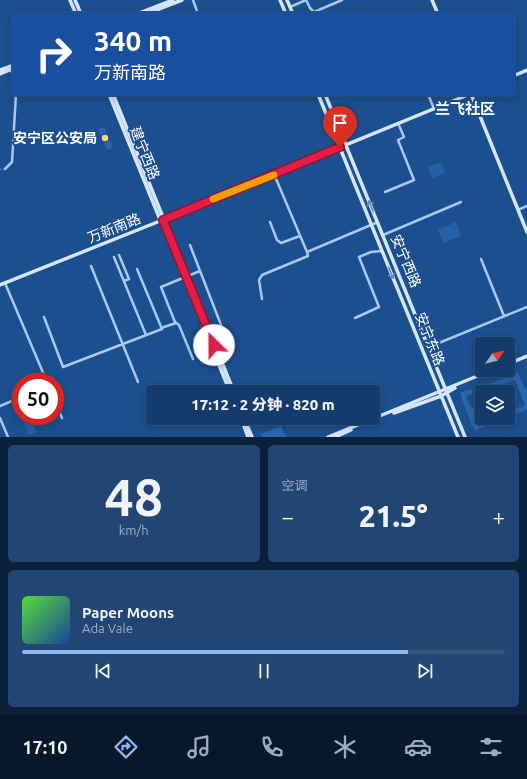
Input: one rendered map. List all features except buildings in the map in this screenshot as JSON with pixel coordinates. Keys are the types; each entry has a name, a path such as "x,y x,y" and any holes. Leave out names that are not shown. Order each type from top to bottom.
{"main road":[{"path":"70,0 75,12"},
{"path":"75,0 80,12"},
{"path":"142,12 173,0"},
{"path":"151,12 182,0"},
{"path":"280,0 285,12"},
{"path":"287,0 292,12"},
{"path":"432,0 437,12"},
{"path":"0,70 12,65"},
{"path":"0,74 10,70"},
{"path":"515,75 527,70"},
{"name":"建宁西路","path":"110,96 162,221"},
{"name":"建宁西路","path":"114,96 139,158 162,221"},
{"name":"安宁东路","path":"319,96 458,437"},
{"name":"安宁西路","path":"327,96 465,437"},
{"name":"万新南路","path":"0,285 162,221 346,144 466,96"},
{"path":"472,96 527,232"},
{"path":"162,221 227,385"},
{"path":"185,278 231,385"},
{"path":"515,362 527,357"},
{"path":"335,437 441,396 446,391 477,377"},
{"path":"328,437 439,392 453,389 481,377"},
{"path":"446,408 449,405 452,405"},
{"path":"244,425 248,437"},
{"path":"247,425 252,437"}],"street":[{"path":"193,0 197,12"},
{"path":"290,7 307,0 310,8 314,12 342,0"},
{"path":"5,169 12,162 16,96"},
{"path":"429,96 434,109"},
{"path":"385,192 414,180 398,140 404,137 398,123"},
{"path":"139,158 145,156"},
{"path":"262,299 259,280 262,274 308,256 274,174"},
{"path":"383,235 461,202"},
{"path":"518,210 527,206"},
{"path":"270,222 277,240 281,243 300,236"},
{"path":"307,252 378,222"},
{"path":"190,245 221,325"},
{"path":"355,318 379,307 359,257 371,252 382,251"},
{"path":"119,255 129,279 124,282"},
{"path":"114,257 146,336"},
{"path":"481,259 504,316"},
{"path":"92,266 138,382"},
{"path":"137,269 161,328"},
{"path":"193,360 179,325 176,323 161,287 200,271"},
{"path":"5,283 43,373"},
{"path":"429,346 527,307"},
{"path":"44,317 63,366 146,336 162,329 161,328 176,323"},
{"path":"0,406 12,401"},
{"path":"0,418 8,437"}],"shaded area":[{"path":"441,162 445,173 432,178 428,167"},
{"path":"456,222 461,236 443,243 438,230"},
{"path":"25,425 33,425 36,432 29,435"}],"tunnel":[{"path":"0,169 5,169"}],"slow traffic":[{"path":"213,199 274,175"}],"place":[{"name":"安宁区公安局","path":"105,138"}],"district":[{"name":"兰飞社区","path":"465,108"}],"route":[{"path":"214,345 163,220 340,147"}]}
